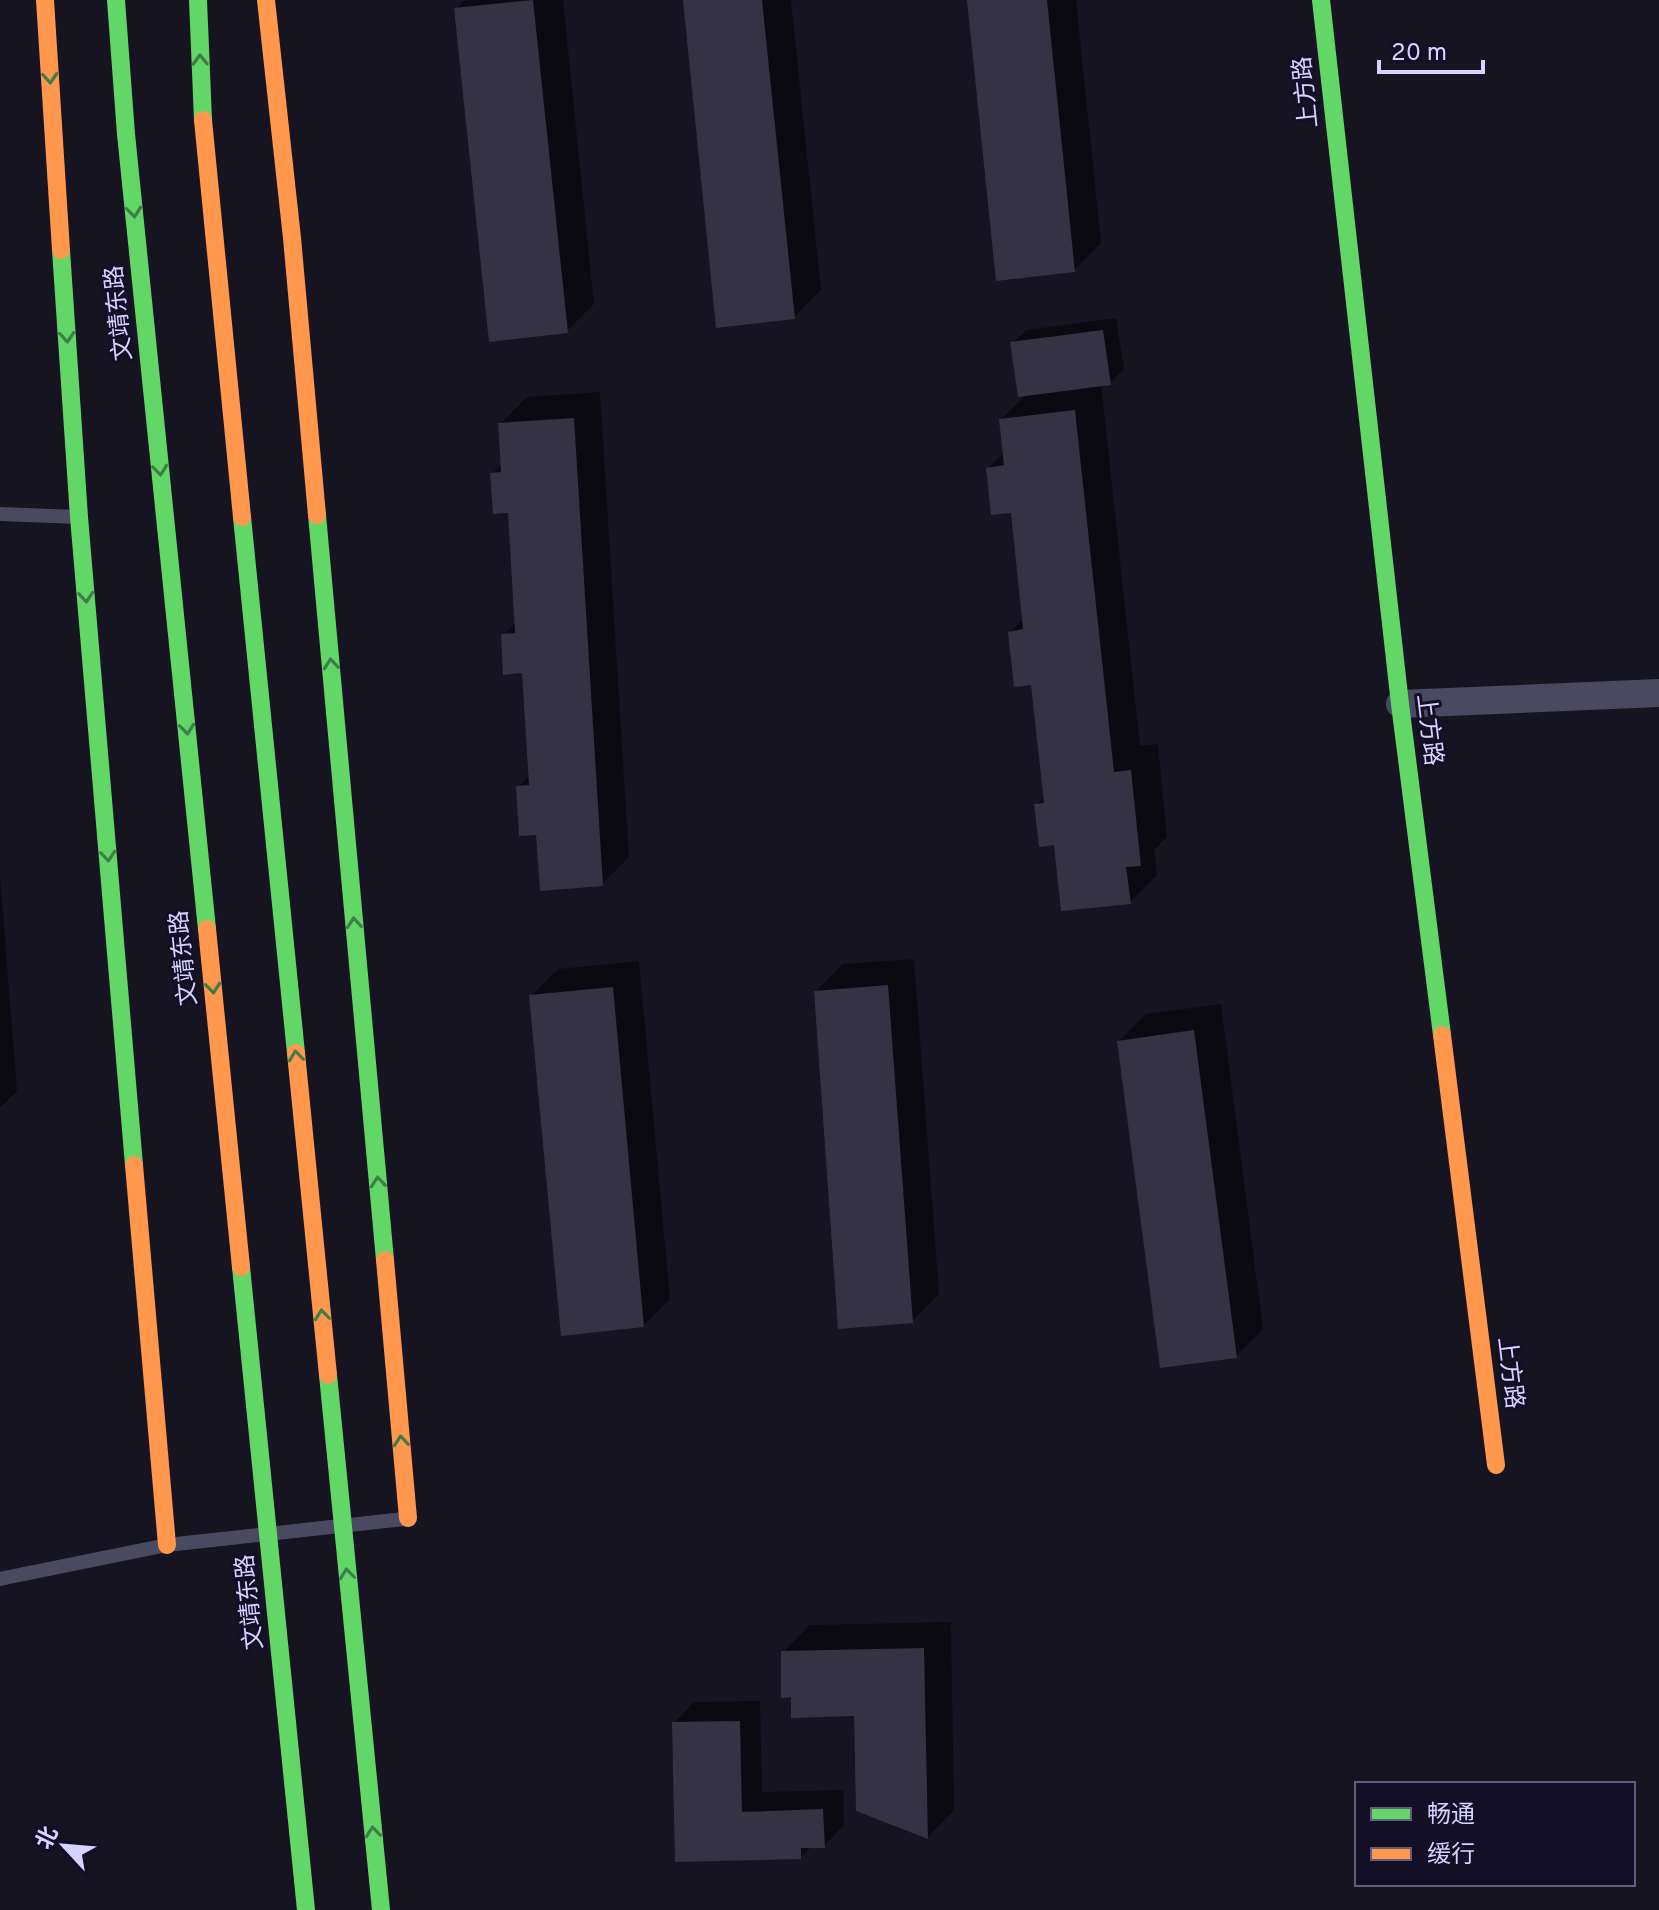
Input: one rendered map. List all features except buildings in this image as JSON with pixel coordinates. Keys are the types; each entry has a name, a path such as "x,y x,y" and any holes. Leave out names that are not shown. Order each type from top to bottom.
{"main road":[{"path":"45,0 79,517 167,1545"},
{"name":"文靖东路","path":"116,0 126,134 306,1910"},
{"path":"198,0 203,120 381,1910"},
{"path":"266,0 292,238 408,1518"},
{"name":"上方路","path":"1321,0 1400,704 1496,1465"}],"street":[{"path":"1400,704 1659,693"}],"lane":[{"path":"0,514 79,517"},
{"path":"0,1579 167,1545 408,1518"}],"traffic: fast":[{"path":"116,0 126,134"},
{"path":"198,0 203,120"},
{"path":"1321,0 1400,704 1442,1035"},
{"path":"126,134 207,929"},
{"path":"61,250 79,517 134,1165"},
{"path":"317,515 385,1260"},
{"path":"242,517 296,1053"},
{"path":"241,1267 306,1910"},
{"path":"328,1375 381,1910"}],"traffic: slow":[{"path":"45,0 61,250"},
{"path":"266,0 292,238 317,515"},
{"path":"203,120 242,517"},
{"path":"207,929 241,1267"},
{"path":"1442,1035 1496,1465"},
{"path":"296,1053 328,1375"},
{"path":"134,1165 167,1545"},
{"path":"385,1260 408,1518"}]}
